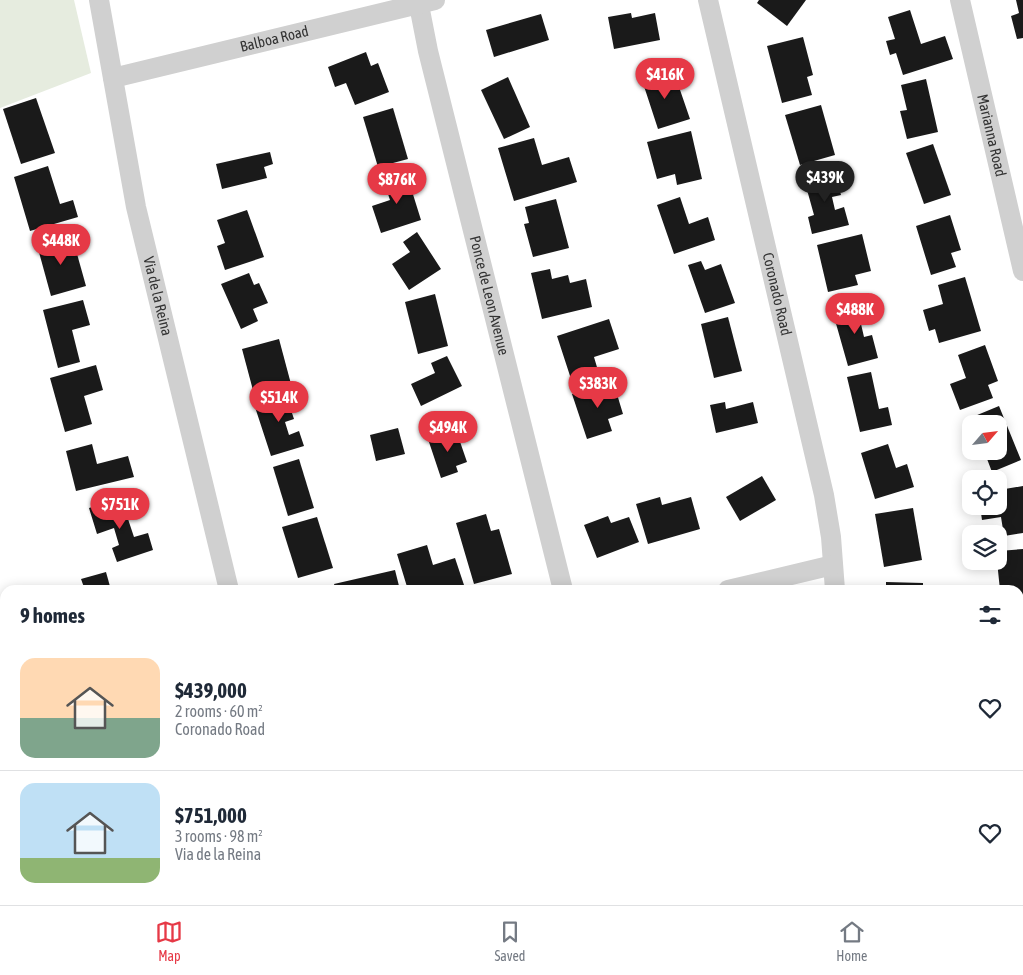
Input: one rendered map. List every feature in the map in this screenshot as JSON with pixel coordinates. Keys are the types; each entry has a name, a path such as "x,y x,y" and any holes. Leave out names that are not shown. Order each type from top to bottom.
{"street":[{"name":"Via de la Reina","path":"99,0 136,207 228,585"},
{"name":"Coronado Road","path":"708,0 824,495 831,537 835,585"},
{"name":"Marianna Road","path":"960,0 1023,271"},
{"name":"Balboa Road","path":"114,78 424,2"},
{"name":"Ponce de Leon Avenue","path":"424,2 428,51 562,585"},
{"path":"749,585 833,565"}],"shaded area":[{"path":"0,0 74,0 91,73 0,108"}],"building":[{"path":"759,0 806,0 787,26 757,3"},
{"path":"1016,0 1023,0 1023,38 1017,39 1011,16 1019,13"},
{"path":"910,10 921,44 945,36 953,59 903,75 896,53 890,55 886,41 895,39 888,17"},
{"path":"631,13 632,18 655,13 660,40 614,49 608,17"},
{"path":"541,14 549,40 494,57 486,30"},
{"path":"803,37 813,75 807,77 812,95 782,103 767,46"},
{"path":"366,52 371,66 378,63 389,92 355,105 346,83 335,87 328,67"},
{"path":"666,69 671,86 678,84 690,119 658,129 641,77"},
{"path":"508,77 530,127 504,139 481,90"},
{"path":"926,79 938,132 907,139 900,111 907,110 901,85"},
{"path":"36,98 55,153 21,164 3,109"},
{"path":"821,105 835,155 800,165 785,115"},
{"path":"393,108 408,159 378,167 363,117"},
{"path":"691,131 702,179 677,185 675,174 657,179 647,142"},
{"path":"534,138 542,165 569,157 577,182 514,201 498,148"},
{"path":"933,144 951,195 924,204 906,153"},
{"path":"270,152 273,164 264,167 267,178 222,189 216,164"},
{"path":"48,166 60,204 73,200 78,217 30,231 14,177"},
{"path":"835,171 841,195 832,197 835,210 844,207 849,225 812,234 808,217 814,215 804,179"},
{"path":"406,172 421,220 381,233 372,206 390,200 383,179"},
{"path":"680,197 689,224 708,217 715,240 674,254 657,205"},
{"path":"556,199 569,248 533,257 524,224 529,223 525,207"},
{"path":"247,210 264,257 225,270 217,246 225,243 217,220"},
{"path":"950,215 961,250 951,253 956,267 931,275 916,226"},
{"path":"417,232 441,269 409,290 392,264 410,252 403,242"},
{"path":"862,234 871,271 855,275 858,285 828,292 817,245"},
{"path":"72,236 86,286 51,296 37,245"},
{"path":"701,261 705,270 721,264 735,303 705,313 688,265"},
{"path":"550,269 552,279 568,275 570,283 586,279 592,307 542,319 531,273"},
{"path":"249,273 254,285 259,283 268,303 253,309 258,321 241,329 221,284"},
{"path":"965,277 981,331 939,343 935,329 929,331 923,310 943,304 938,285"},
{"path":"435,294 448,346 418,354 405,302"},
{"path":"83,300 90,325 72,330 80,362 58,368 43,310"},
{"path":"865,304 870,321 861,324 864,337 872,335 878,358 848,366 833,313"},
{"path":"728,317 742,371 714,378 701,324"},
{"path":"609,319 619,349 594,357 599,374 572,382 557,336"},
{"path":"279,339 291,384 254,394 242,349"},
{"path":"985,345 998,381 988,385 993,398 960,410 950,384 966,378 958,355"},
{"path":"447,356 462,386 421,406 411,384 435,373 431,363"},
{"path":"96,365 103,390 84,396 92,424 65,432 50,378"},
{"path":"871,372 879,409 888,407 892,425 860,432 847,377"},
{"path":"613,381 623,414 608,419 612,431 587,439 572,394"},
{"path":"299,390 302,400 289,404 294,419 285,422 289,435 299,431 304,446 271,456 254,404"},
{"path":"725,402 726,409 753,402 758,423 716,433 710,405"},
{"path":"999,406 1003,415 977,415"},
{"path":"398,428 405,454 376,461 370,435"},
{"path":"1008,428 1021,460 997,470 991,470 987,460 1008,460"},
{"path":"456,430 467,462 456,466 458,472 441,478 428,439"},
{"path":"92,444 97,464 128,456 134,477 76,491 66,451"},
{"path":"888,444 896,468 907,464 914,487 875,499 861,453"},
{"path":"299,459 314,508 288,516 273,467"},
{"path":"762,476 776,500 740,521 726,497"},
{"path":"1023,486 1023,533 1007,536 1007,525 1002,525 1001,517 982,520 981,515 1007,515 1007,489"},
{"path":"660,497 662,505 691,497 700,529 648,544 636,504"},
{"path":"121,498 134,537 148,533 153,550 117,562 112,548 119,545 114,528 97,534 89,508"},
{"path":"913,508 922,560 884,567 875,514"},
{"path":"486,514 491,531 499,529 512,574 474,584 456,523"},
{"path":"608,516 611,523 629,517 639,542 597,558 584,525"},
{"path":"317,517 333,568 298,578 282,527"},
{"path":"427,545 433,565 455,558 464,585 406,585 397,554"},
{"path":"1023,549 1023,585 999,585 998,570 1007,570 1007,550"},
{"path":"395,570 399,585 334,585"},
{"path":"106,572 110,585 83,585 81,579"},
{"path":"886,582 923,583 923,585 886,585"}]}
